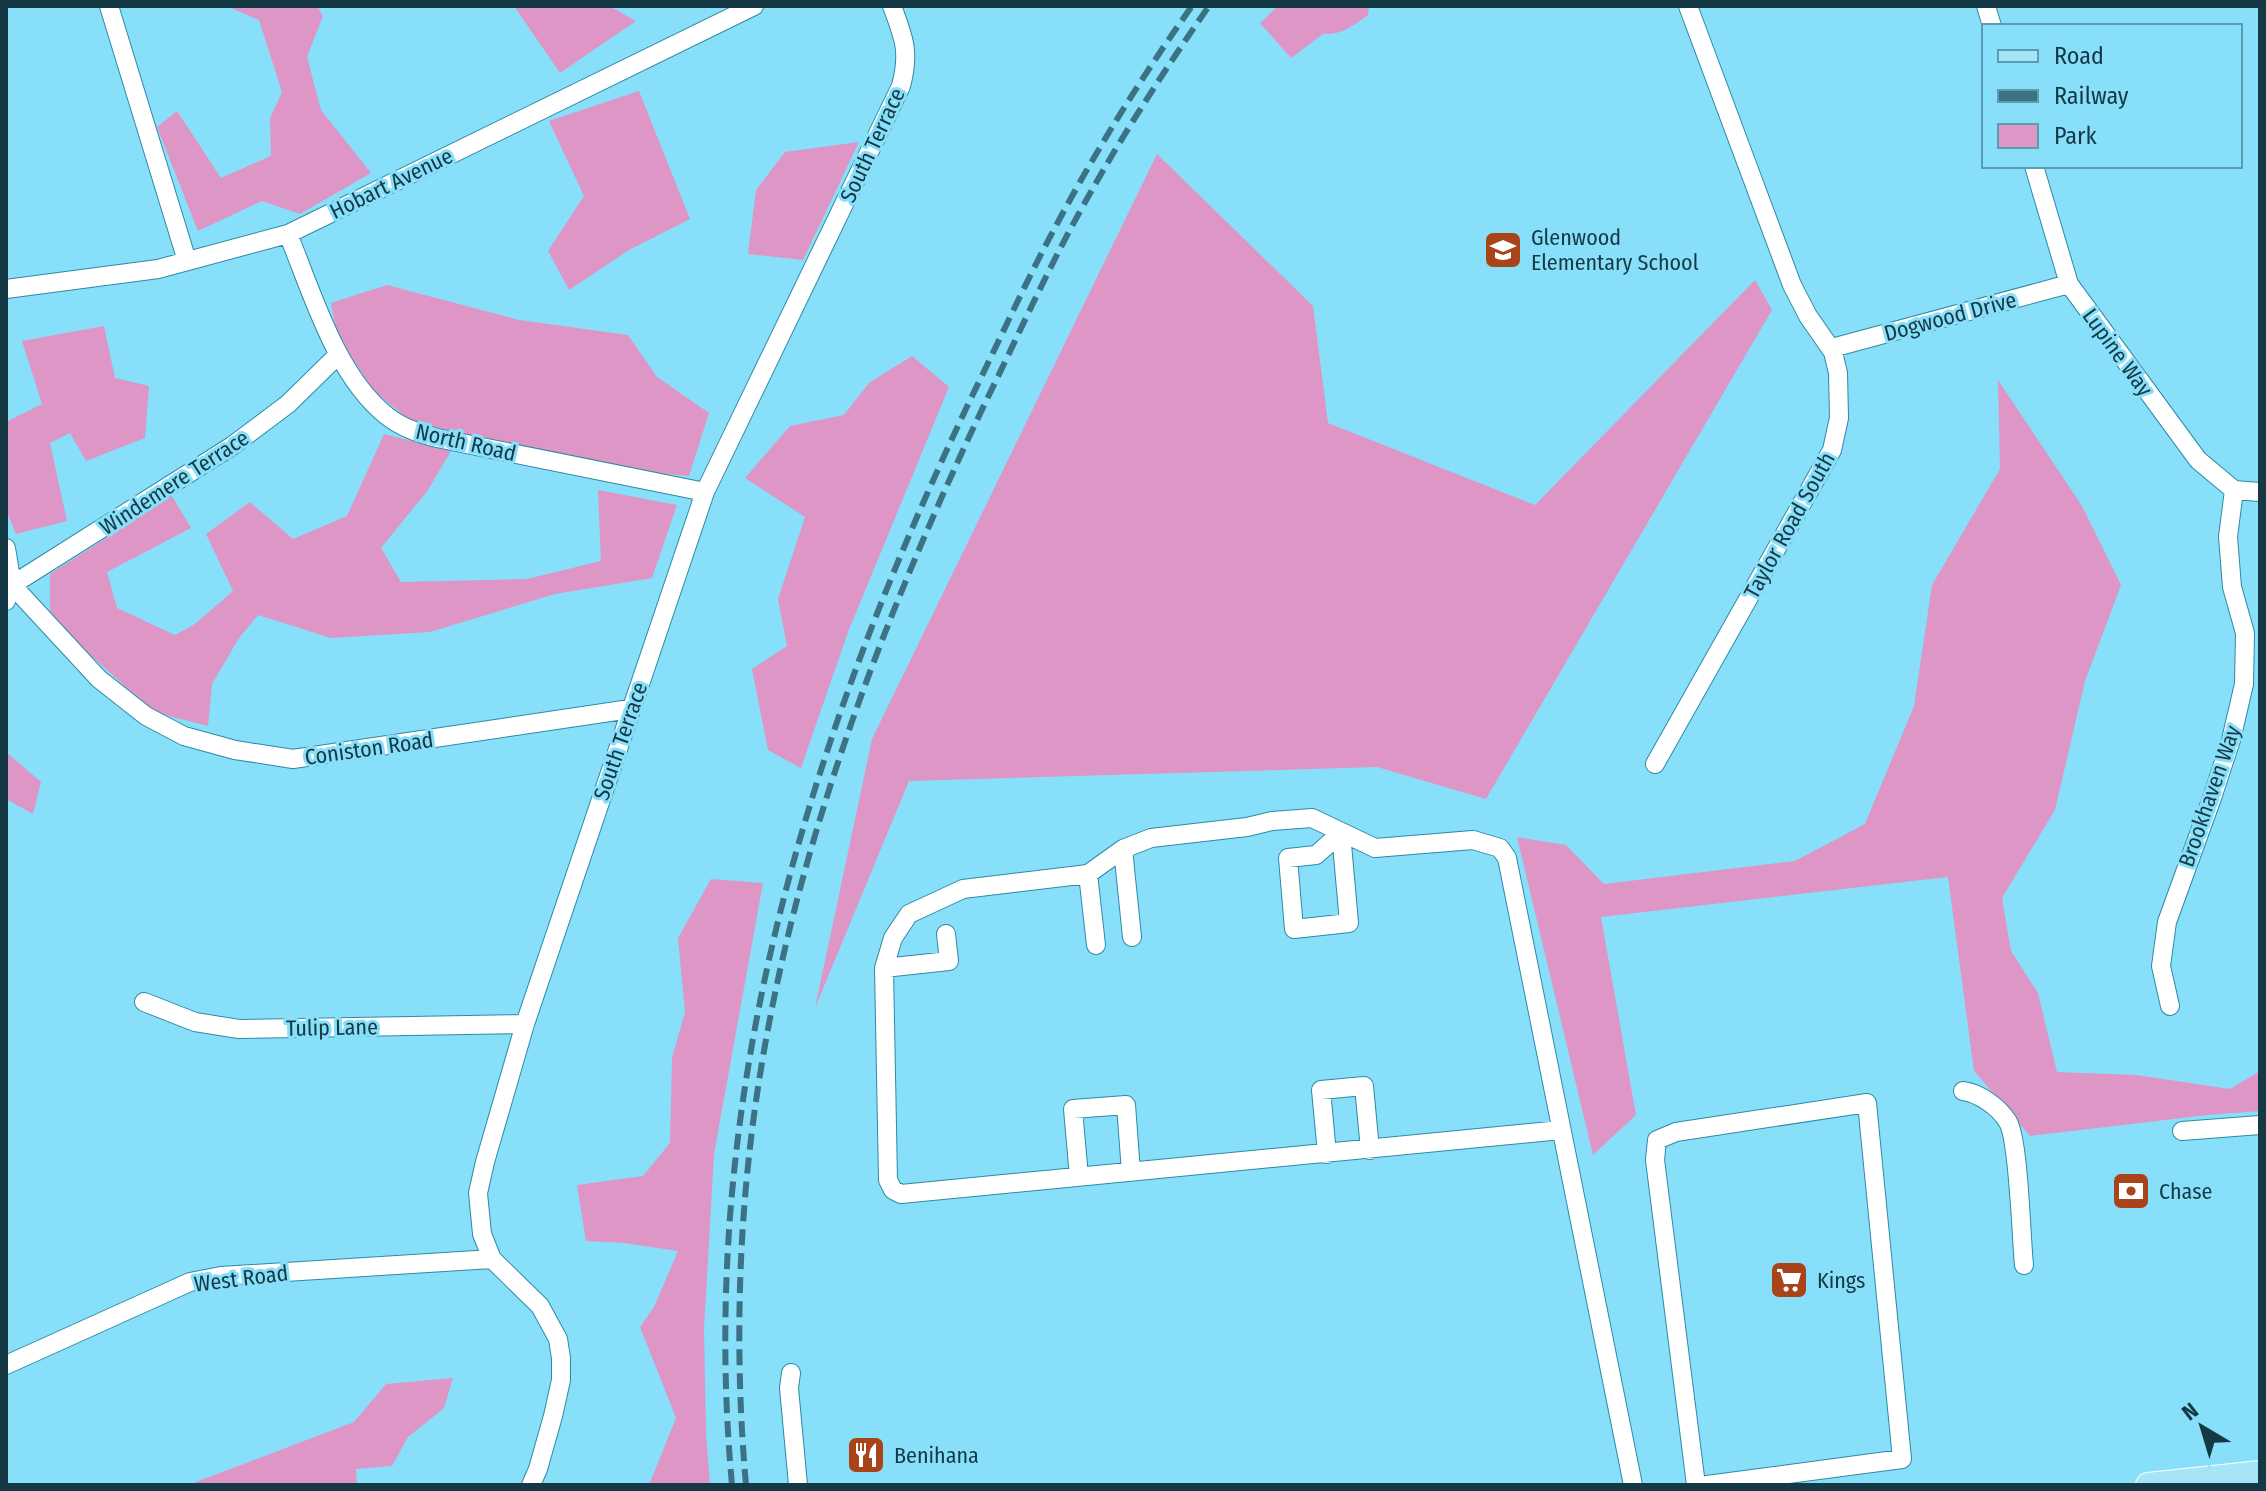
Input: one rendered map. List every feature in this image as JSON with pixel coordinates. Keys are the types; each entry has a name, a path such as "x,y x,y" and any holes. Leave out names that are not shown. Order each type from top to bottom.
{"main road":[{"path":"2148,1485 2260,1473"}],"street":[{"path":"109,6 187,261"},
{"name":"Hobart Avenue","path":"6,289 158,269 288,234 754,6"},
{"name":"South Terrace","path":"531,1485 561,1380 558,1339 540,1306 492,1259 482,1234 478,1193 525,1024 705,492 901,86 908,63 906,43 892,6"},
{"name":"Taylor Road South","path":"1655,764 1832,450 1839,418 1838,373 1832,348 1808,316 1792,285 1688,6"},
{"name":"Lupine Way","path":"2035,168 2069,284 2198,460 2234,490"},
{"name":"North Road","path":"288,234 338,355 362,389 386,415 411,431 705,492"},
{"name":"Dogwood Drive","path":"1832,348 2069,284"},
{"name":"Windemere Terrace","path":"9,593 232,446 288,404 338,355"},
{"path":"2234,490 2260,492"},
{"name":"Brookhaven Way","path":"2170,1006 2161,966 2167,922 2222,769 2244,684 2245,633 2232,587 2228,537 2234,490"},
{"path":"6,548 9,593"},
{"name":"Coniston Road","path":"9,593 99,679 146,716 184,736 235,750 293,759 630,709"},
{"path":"1561,1130 901,1194 893,1190 888,1180 884,968 893,938 909,914 963,889 1088,874 1123,849 1151,838 1312,818 1375,848 1473,840 1500,848 1507,858 1633,1485"},
{"path":"1341,833 1349,923 1294,929 1288,858 1316,855 1341,833"},
{"path":"1123,849 1132,937"},
{"path":"1088,874 1096,945"},
{"path":"884,968 949,961 946,934"},
{"name":"Tulip Lane","path":"144,1002 195,1022 239,1029 525,1024"},
{"path":"1327,1154 1321,1090 1364,1086 1370,1150"},
{"path":"1963,1091 1973,1093 1997,1109 2009,1123 2014,1146 2024,1265"},
{"path":"1696,1485 1655,1160 1657,1140 1676,1132 1867,1103 1902,1459 1707,1485"},
{"path":"1079,1177 1073,1109 1126,1105 1131,1172"},
{"path":"2182,1131 2260,1125"},
{"name":"West Road","path":"6,1365 190,1282 221,1276 492,1259"},
{"path":"791,1373 789,1388 798,1485"}],"green space":[{"path":"226,6 317,6 323,16 307,57 321,110 371,173 300,214 262,201 198,231 157,127 177,111 221,178 271,156 270,118 282,92 259,20"},
{"path":"514,6 609,6 636,21 560,73"},
{"path":"1278,6 1369,6 1368,15 1357,23 1342,31 1323,34 1291,58 1260,23"},
{"path":"639,91 690,219 629,250 569,290 548,251 584,196 549,121"},
{"path":"859,142 803,260 748,254 756,190 785,152"},
{"path":"1157,154 1313,306 1328,423 1535,505 1755,280 1772,310 1486,799 1377,767 909,781 815,1008 872,739"},
{"path":"387,285 519,320 628,335 657,377 709,413 689,476 629,470 419,428 374,391 337,335 331,303"},
{"path":"104,326 115,378 149,386 145,438 86,461 70,433 50,443 67,521 16,534 6,510 6,422 42,404 22,341"},
{"path":"912,356 949,387 848,632 801,768 768,750 752,669 787,646 778,599 805,517 745,478 790,426 844,415 869,383"},
{"path":"1998,380 2082,506 2121,585 2085,681 2055,810 2002,898 2011,951 2038,993 2057,1072 2136,1075 2230,1089 2260,1071 2260,1111 2030,1136 1974,1071 1948,877 1601,917 1636,1115 1593,1155 1517,837 1566,845 1604,884 1795,861 1865,824 1914,706 1932,585 2000,469"},
{"path":"384,434 451,451 428,490 381,548 401,582 527,579 601,561 598,490 677,505 652,578 555,594 430,632 331,638 258,615 239,638 212,684 208,726 153,712 50,618 50,574 172,496 191,528 107,572 117,608 175,635 195,624 233,591 206,534 250,502 293,539 347,516"},
{"path":"6,752 41,782 33,814 6,799"},
{"path":"711,879 763,883 714,1154 704,1329 710,1485 649,1485 676,1418 640,1327 654,1307 678,1251 586,1241 577,1185 643,1176 670,1143 672,1058 685,1012 678,938"},
{"path":"453,1378 444,1408 408,1437 392,1466 356,1469 357,1485 188,1485 354,1422 386,1384"}],"railway":[{"path":"732,1485 725,1341 731,1199 749,1060 778,923 815,787 862,654 915,522 1015,306 1105,139 1192,6"},
{"path":"746,1485 739,1334 746,1182 759,1081 775,993 820,818 879,647 987,399 1087,199 1137,115 1209,6"}],"place":[{"name":"Glenwood Elementary School","path":"1503,250"},
{"name":"Chase","path":"2131,1191"},
{"name":"Kings","path":"1789,1280"},
{"name":"Benihana","path":"866,1455"}]}
